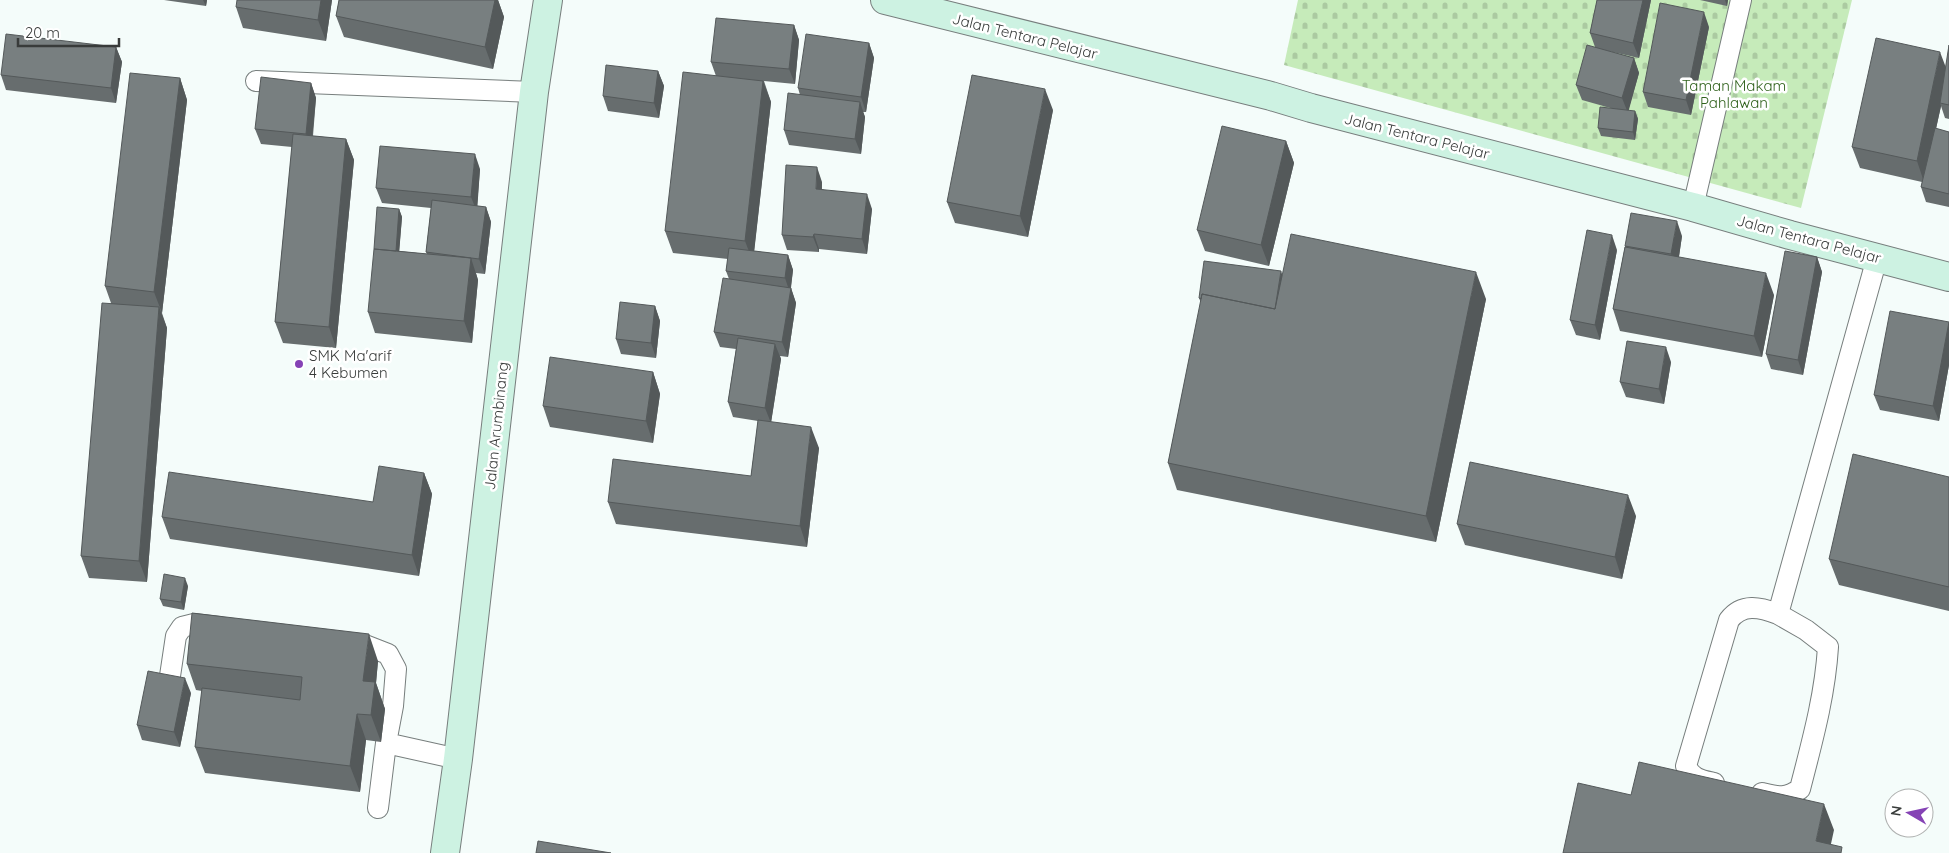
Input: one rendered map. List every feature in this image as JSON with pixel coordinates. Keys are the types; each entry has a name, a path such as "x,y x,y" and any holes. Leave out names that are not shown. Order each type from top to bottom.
{"main road":[{"name":"Jalan Arumbinang","path":"445,853 458,759 534,92 548,0"},
{"name":"Jalan Tentara Pelajar","path":"884,0 946,8 1311,108 1693,207 1949,277"}],"lane":[{"path":"1693,207 1741,0"},
{"path":"256,81 534,92"},
{"path":"1778,614 1877,258"},
{"path":"1762,608 1778,614 1806,630 1828,647 1822,703 1800,789 1789,796 1774,796 1698,779 1689,774 1686,766 1687,759 1729,620 1736,612 1746,609 1762,608"},
{"path":"170,676 176,636 182,627 194,624 241,630"},
{"path":"327,640 365,645 388,654 396,669 393,706 386,743 378,808"},
{"path":"386,743 458,759"}],"green space":[{"name":"Taman Makam Pahlawan","path":"1298,0 1852,0 1801,208 1284,65"}],"building":[{"path":"237,0 321,0 318,20 236,7"},
{"path":"339,0 495,0 485,47 336,16"},
{"path":"1597,0 1643,0 1633,43 1590,33"},
{"path":"1660,3 1704,12 1686,100 1643,92"},
{"path":"716,18 794,25 789,69 711,62"},
{"path":"6,34 116,47 111,88 1,75"},
{"path":"806,34 869,43 861,97 798,88"},
{"path":"1876,38 1940,52 1917,161 1852,147"},
{"path":"1587,45 1634,58 1622,98 1576,85"},
{"path":"1949,45 1949,105 1940,103"},
{"path":"606,65 658,71 654,103 603,96"},
{"path":"683,72 763,81 745,241 665,231"},
{"path":"130,73 180,78 154,292 105,286"},
{"path":"972,75 1045,89 1020,216 947,202"},
{"path":"261,77 311,83 306,134 255,129"},
{"path":"788,93 860,102 855,139 784,130"},
{"path":"1600,107 1635,111 1633,132 1598,128"},
{"path":"1222,126 1286,141 1261,245 1197,230"},
{"path":"1935,128 1949,132 1949,194 1921,187"},
{"path":"293,134 346,139 329,327 275,322"},
{"path":"380,146 475,154 471,197 376,188"},
{"path":"786,165 817,167 816,189 867,194 862,239 814,234 813,237 782,235"},
{"path":"432,200 486,207 479,259 426,252"},
{"path":"377,207 399,209 396,251 374,249"},
{"path":"1631,213 1677,221 1671,254 1625,246"},
{"path":"1587,230 1612,235 1595,325 1570,320"},
{"path":"1291,234 1476,272 1426,516 1168,463 1202,294 1275,309"},
{"path":"1625,247 1766,273 1754,336 1613,309"},
{"path":"729,248 788,255 785,278 726,271"},
{"path":"374,249 471,258 464,321 368,312"},
{"path":"1785,251 1817,257 1798,360 1766,354"},
{"path":"1204,261 1281,271 1275,309 1202,294 1201,299 1199,298"},
{"path":"723,278 791,288 782,342 714,332"},
{"path":"620,302 655,306 651,343 616,339"},
{"path":"102,303 159,307 139,561 81,556"},
{"path":"1890,311 1949,322 1933,406 1874,395"},
{"path":"738,338 775,344 765,408 728,402"},
{"path":"1627,341 1666,347 1659,389 1620,382"},
{"path":"550,357 653,372 646,421 543,406"},
{"path":"758,420 811,427 800,526 608,502 613,459 751,476"},
{"path":"1853,454 1949,477 1949,587 1829,559"},
{"path":"1470,462 1628,495 1615,557 1457,524"},
{"path":"379,466 424,473 412,555 162,517 169,472 373,502"},
{"path":"164,574 185,578 181,602 160,599"},
{"path":"192,613 369,634 363,681 375,682 371,715 357,714 350,766 195,747 202,688 300,700 302,677 187,664"},
{"path":"148,671 185,678 174,732 137,725"},
{"path":"1639,762 1824,804 1816,841 1842,847 1841,853 1563,853 1578,783 1631,795"},
{"path":"538,841 611,853 536,853"}],"place":[{"name":"SMK Ma'arif 4 Kebumen","path":"299,364"}]}
